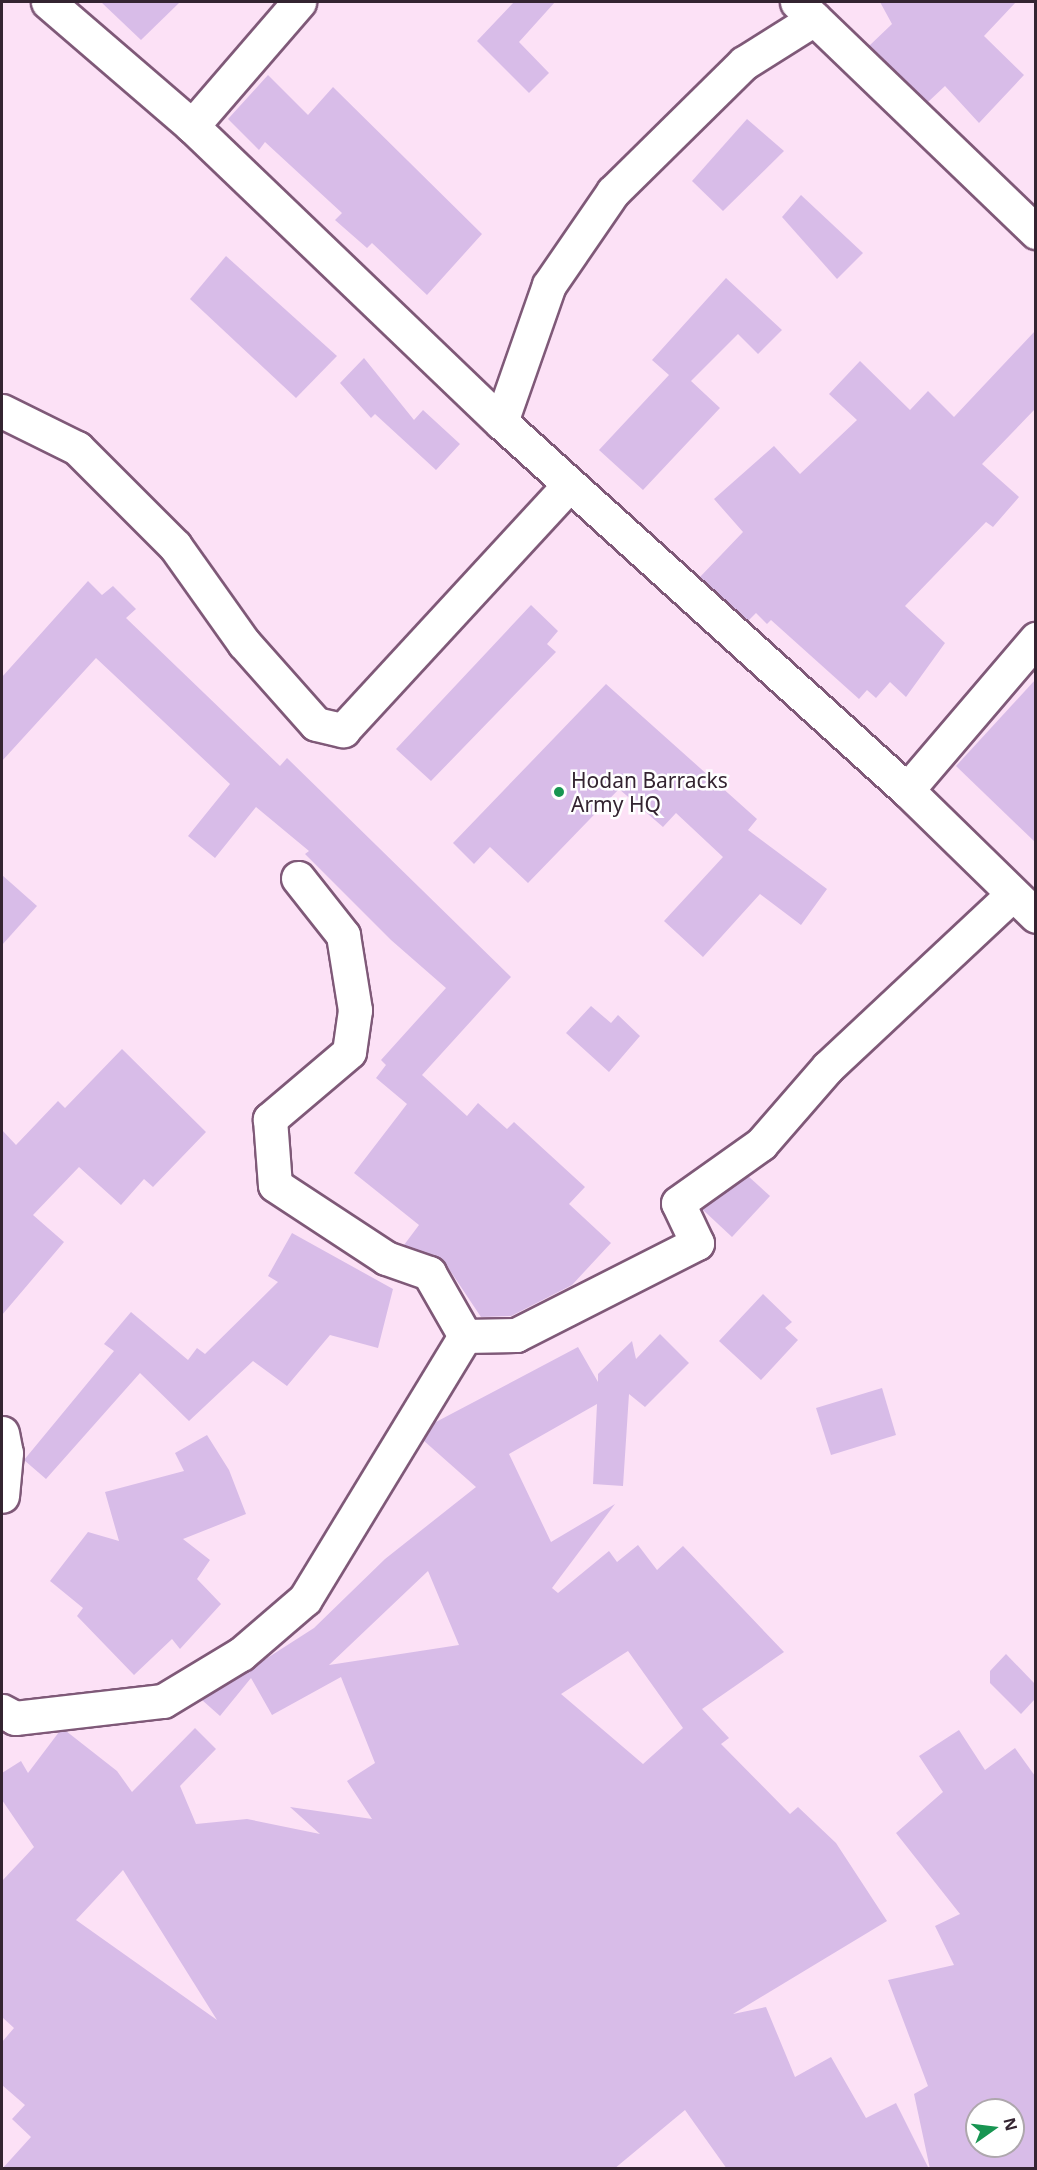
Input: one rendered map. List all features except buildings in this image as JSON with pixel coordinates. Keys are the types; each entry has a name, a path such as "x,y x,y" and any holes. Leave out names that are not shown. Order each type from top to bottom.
{"street":[{"path":"48,2 192,126 501,422 907,790 1024,906 828,1067 761,1144 678,1203 697,1243 516,1335 465,1336"},
{"path":"192,126 299,2"},
{"path":"501,422 549,285 613,192 744,63 806,10 1035,232"},
{"path":"2,411 77,448 175,546 243,643 316,724 343,730 569,485"},
{"path":"907,790 1035,639"},
{"path":"298,878 343,935 355,1010 349,1052 270,1119 275,1185 386,1258 429,1273 465,1336"},
{"path":"2,1711 15,1718 163,1701 241,1654 305,1599 465,1336"},
{"path":"2,1433 6,1453 2,1496"}],"place":[{"name":"Hodan Barracks Army HQ","path":"559,792"}]}
